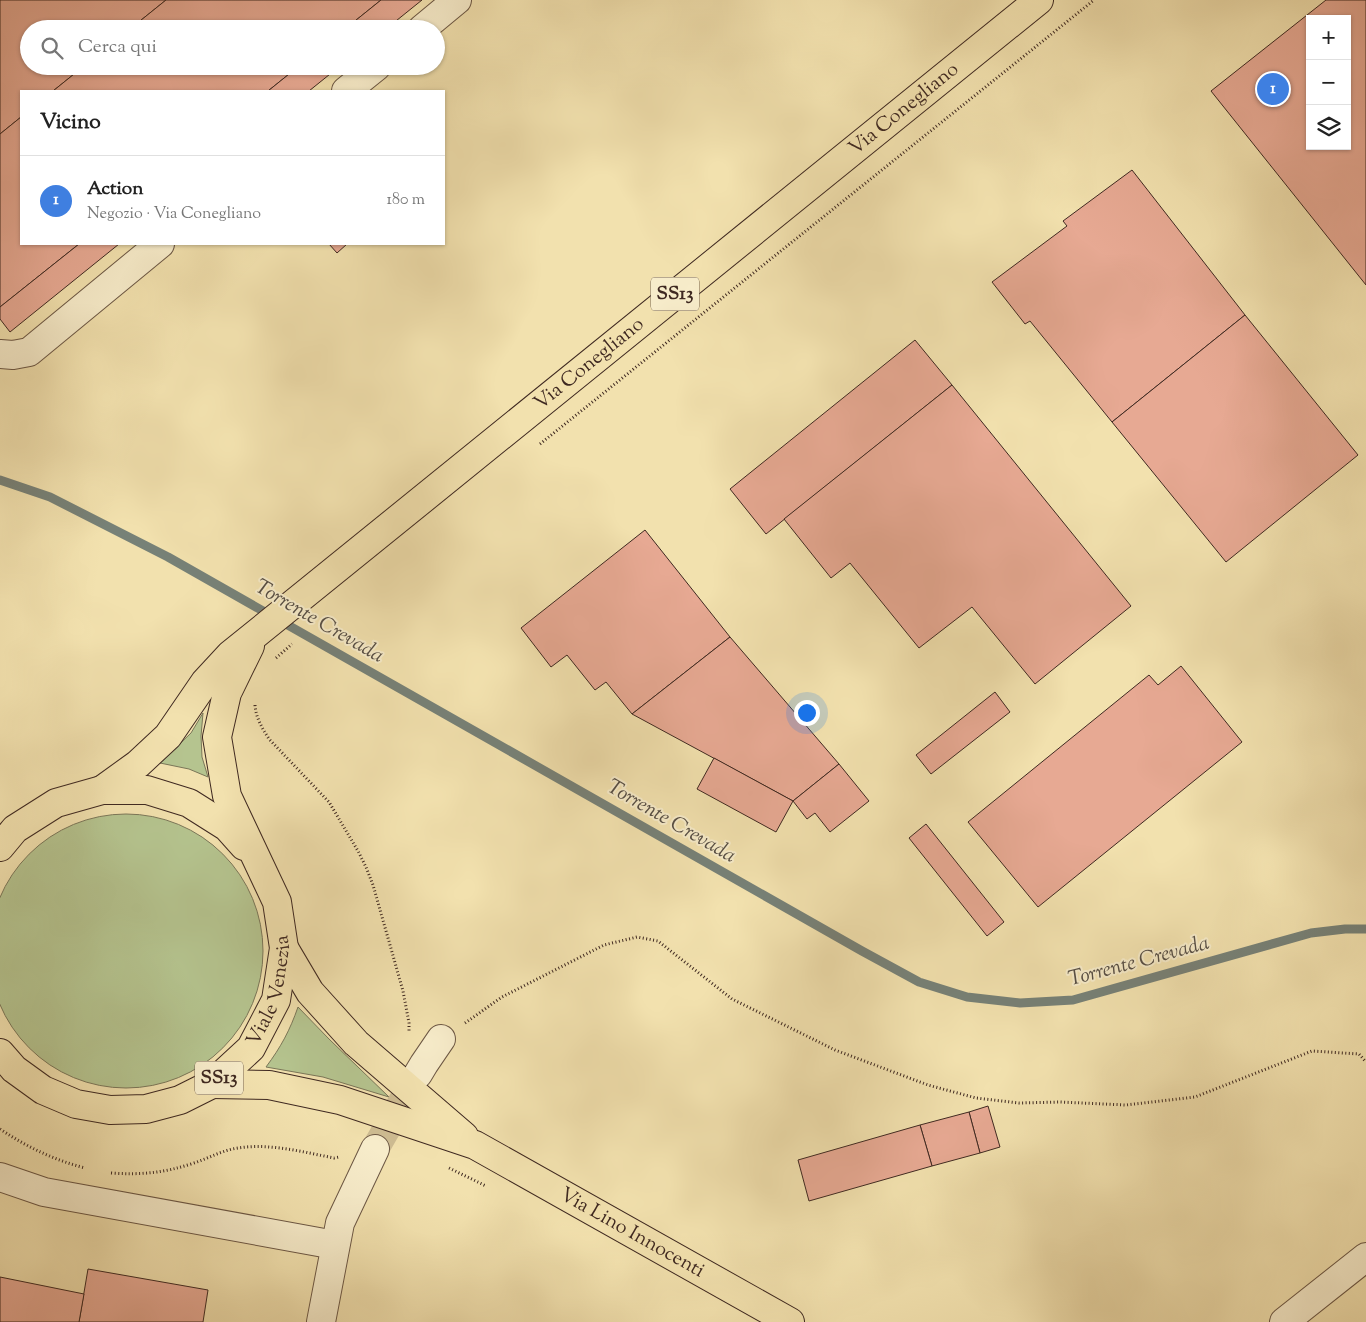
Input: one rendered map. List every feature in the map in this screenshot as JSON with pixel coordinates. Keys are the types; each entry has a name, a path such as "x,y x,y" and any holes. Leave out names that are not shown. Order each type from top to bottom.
{"main road":[{"name":"Via Conegliano","path":"256,634 1039,0"},
{"name":"Viale Venezia","path":"102,790 138,764 168,736 205,682 230,655 256,634"},
{"name":"Viale Venezia","path":"0,1054 14,1069 43,1090 76,1104 110,1110 146,1109 180,1100 212,1084 251,1048 276,1000 284,948 277,902 227,796 217,737 227,693 256,634"},
{"name":"Viale Venezia","path":"0,847 15,829 56,803 102,790 147,790 189,803 227,827 257,860"},
{"name":"Via Lino Innocenti","path":"284,948 310,992 356,1043 475,1145"},
{"name":"Via Lino Innocenti","path":"212,1084 268,1085 340,1100 475,1145 790,1322"}],"street":[{"path":"433,20 457,0"},
{"path":"347,90 366,75"},
{"path":"0,354 13,356 29,352 159,245"},
{"path":"418,1074 441,1039"},
{"path":"321,1322 340,1223 375,1149"},
{"path":"0,1177 44,1192 335,1245"},
{"path":"1284,1322 1366,1256"}],"path":[{"path":"534,448 1094,0"},
{"path":"254,703 256,714 269,739 329,802 366,867 403,991 409,1023 409,1040"},
{"path":"441,1039 502,996 604,945 637,937 658,941 732,999 835,1050 928,1084 976,1098 1019,1103 1060,1102 1126,1105 1195,1097 1312,1051 1359,1054 1366,1062"},
{"path":"0,1129 43,1154 87,1169"},
{"path":"103,1172 136,1175 160,1173 237,1148 270,1147 334,1158 342,1157"}],"green space":[{"path":"203,713 202,757 208,777 189,769 160,763 191,733"},
{"path":"126,814 153,817 166,820 202,837 223,854 240,875 257,911 262,938 262,964 257,991 240,1027 213,1057 202,1065 166,1082 126,1088 99,1085 74,1077 50,1065 29,1048 12,1027 -1,1001 0,899 12,875 29,854 50,837 86,820"},
{"path":"298,1007 389,1097 323,1077 266,1067 285,1038"}],"building":[{"path":"0,0 166,0 141,20 20,20 20,75 73,75 54,90 20,90 20,118 0,134"},
{"path":"166,0 381,0 356,20 141,20"},
{"path":"381,0 422,0 397,20 356,20"},
{"path":"1326,0 1366,0 1366,285 1211,91 1306,16 1306,150 1351,150 1351,15 1307,15"},
{"path":"73,75 288,75 269,90 54,90"},
{"path":"288,75 329,75 310,90 269,90"},
{"path":"20,118 20,245 78,245 0,307 0,134"},
{"path":"1132,170 1245,315 1112,422 1030,321 1025,324 992,282 1067,226 1063,221"},
{"path":"78,245 118,245 10,332 0,319 0,307"},
{"path":"330,245 346,245 337,253"},
{"path":"1245,315 1358,455 1226,562 1112,422"},
{"path":"915,340 952,385 766,534 730,489"},
{"path":"952,385 1131,606 1035,684 972,607 919,648 850,563 831,578 784,519"},
{"path":"645,530 730,637 632,714 606,682 595,690 567,655 551,667 521,628"},
{"path":"730,637 839,764 793,801 632,714"},
{"path":"1181,666 1242,742 1038,907 968,822 1149,675 1158,685"},
{"path":"995,692 1010,712 931,774 916,755"},
{"path":"714,758 793,801 776,832 697,789"},
{"path":"839,764 869,801 830,832 815,813 807,819 793,801"},
{"path":"926,824 1004,922 987,936 909,838"},
{"path":"988,1106 1000,1147 980,1153 969,1112"},
{"path":"969,1112 980,1153 932,1166 920,1125"},
{"path":"920,1125 932,1166 809,1201 798,1160"},
{"path":"88,1269 208,1290 203,1322 79,1322"},
{"path":"0,1277 84,1294 79,1322 0,1322"}],"waterway":[{"name":"Torrente Crevada","path":"0,480 50,497 168,557 919,982 967,997 1020,1003 1073,1000 1311,933 1345,929 1366,929"}],"tunnel":[{"path":"375,1149 418,1074"}],"place":[{"name":"Action","path":"1273,89"}]}
